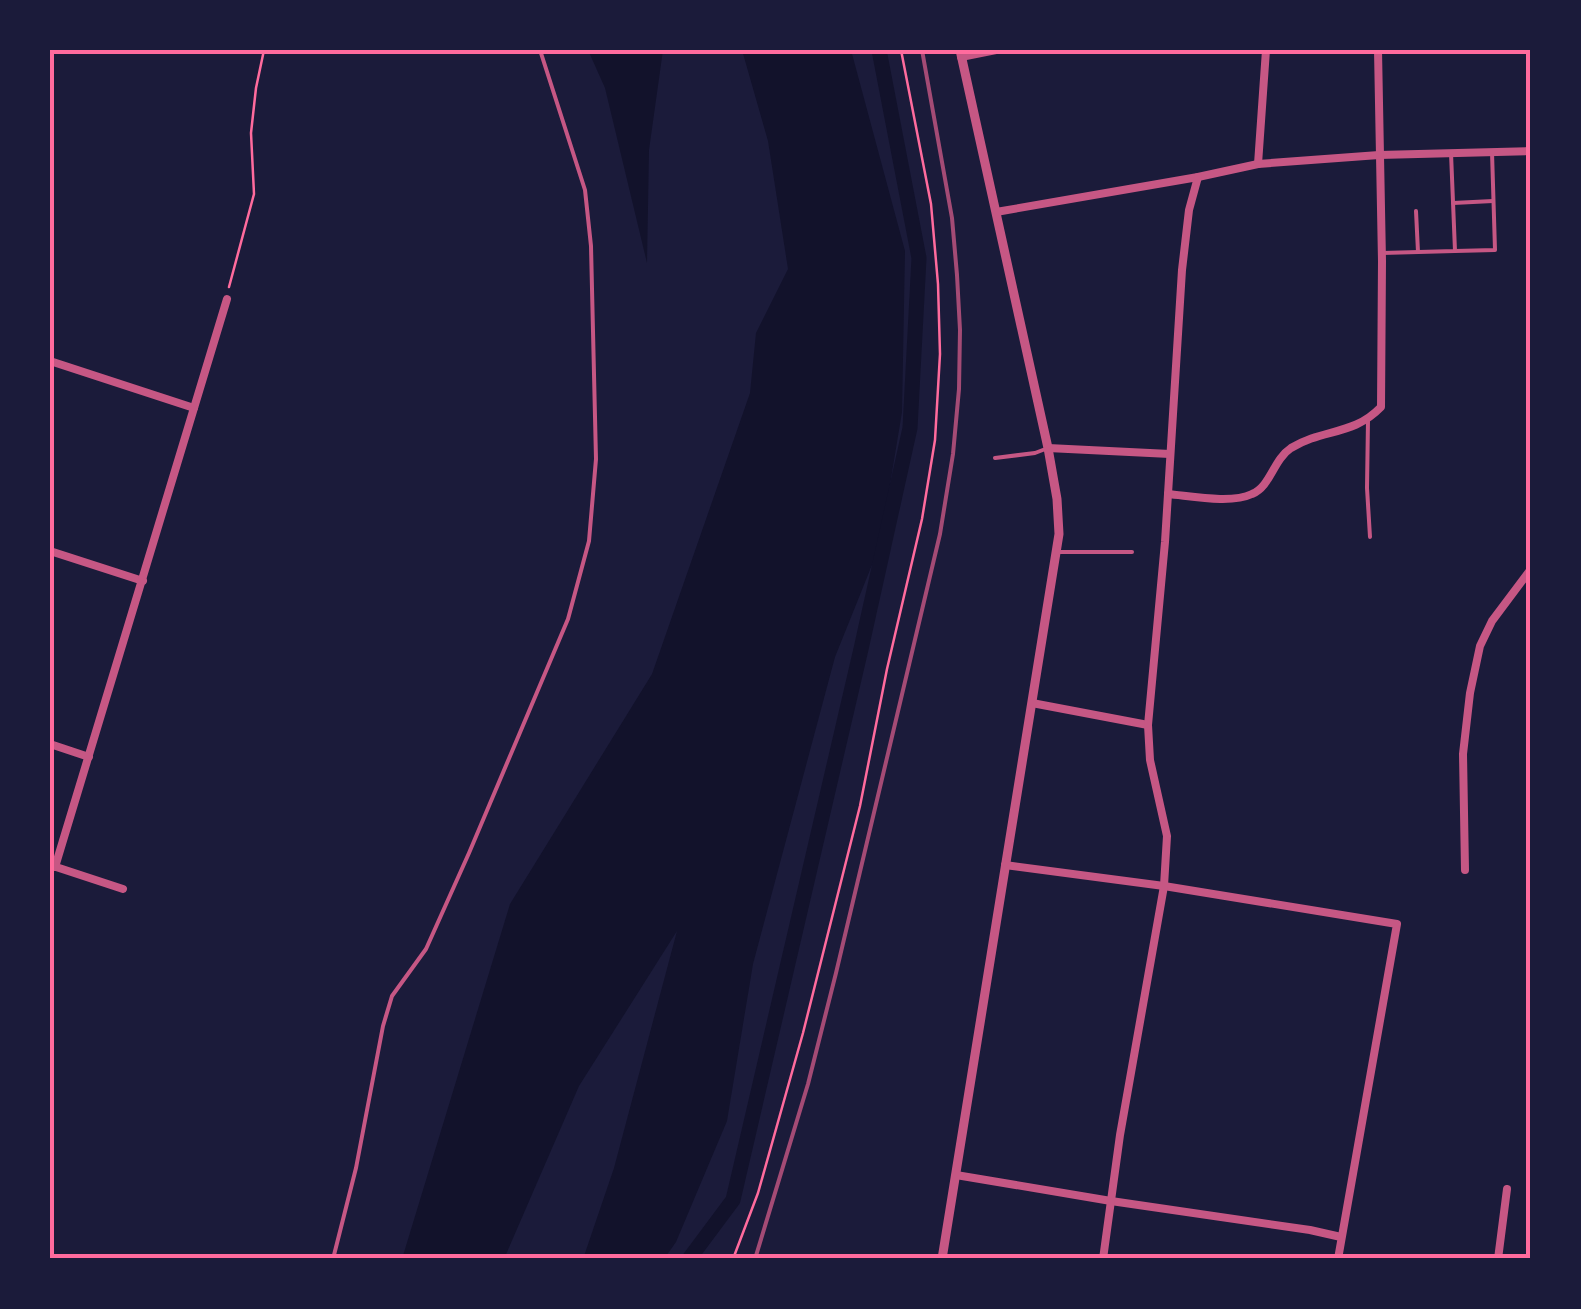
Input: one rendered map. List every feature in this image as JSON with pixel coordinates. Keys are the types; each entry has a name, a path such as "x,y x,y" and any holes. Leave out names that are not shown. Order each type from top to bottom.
{"street":[{"path":"942,1259 1059,534 1048,448 960,53 996,50"},
{"path":"1258,164 1266,50"},
{"path":"1168,494 1250,496 1262,488 1282,454 1321,434 1352,428 1368,420 1381,406 1378,50"},
{"path":"996,212 1258,164 1531,151"},
{"path":"1103,1259 1164,886 1167,836 1150,760 1148,725 1182,270 1189,210 1198,178"},
{"path":"124,889 53,866 227,298"},
{"path":"50,362 194,408"},
{"path":"1048,448 1170,454"},
{"path":"50,552 143,581"},
{"path":"1465,870 1463,754 1480,646 1492,621 1531,569"},
{"path":"1032,703 1148,725"},
{"path":"50,744 89,756"},
{"path":"1005,865 1396,924 1338,1259"},
{"path":"956,1175 1341,1237"},
{"path":"1498,1259 1507,1190"}],"lane":[{"path":"333,1259 392,996 426,949 469,853 568,619 589,541 596,459 591,246 585,190 540,50"},
{"path":"1382,253 1495,250 1492,152"},
{"path":"1451,153 1454,251"},
{"path":"1453,203 1494,201"},
{"path":"1416,211 1418,252"},
{"path":"1368,420 1370,536"},
{"path":"995,458 1048,448"},
{"path":"1056,552 1132,552"}],"path":[{"path":"227,298 254,194 251,133 264,50"},
{"path":"733,1259 758,1193 803,1033 860,806 886,670 922,519 935,440 940,354 932,204 901,50"}],"shaded area":[{"path":"588,50 663,50 649,150 647,263 605,88"},
{"path":"742,50 851,50 905,251 902,412 880,545 835,657 753,964 727,1121 676,1242 664,1259 583,1259 614,1168 677,931 579,1086 504,1259 402,1259 510,904 652,674 750,393 756,333 788,269 768,141"}],"waterway":[{"path":"689,1259 733,1200 910,428 919,258 879,50"}],"railway":[{"path":"755,1259 808,1084 836,973 940,534 953,454 959,389 957,275 952,218 922,50"}]}
